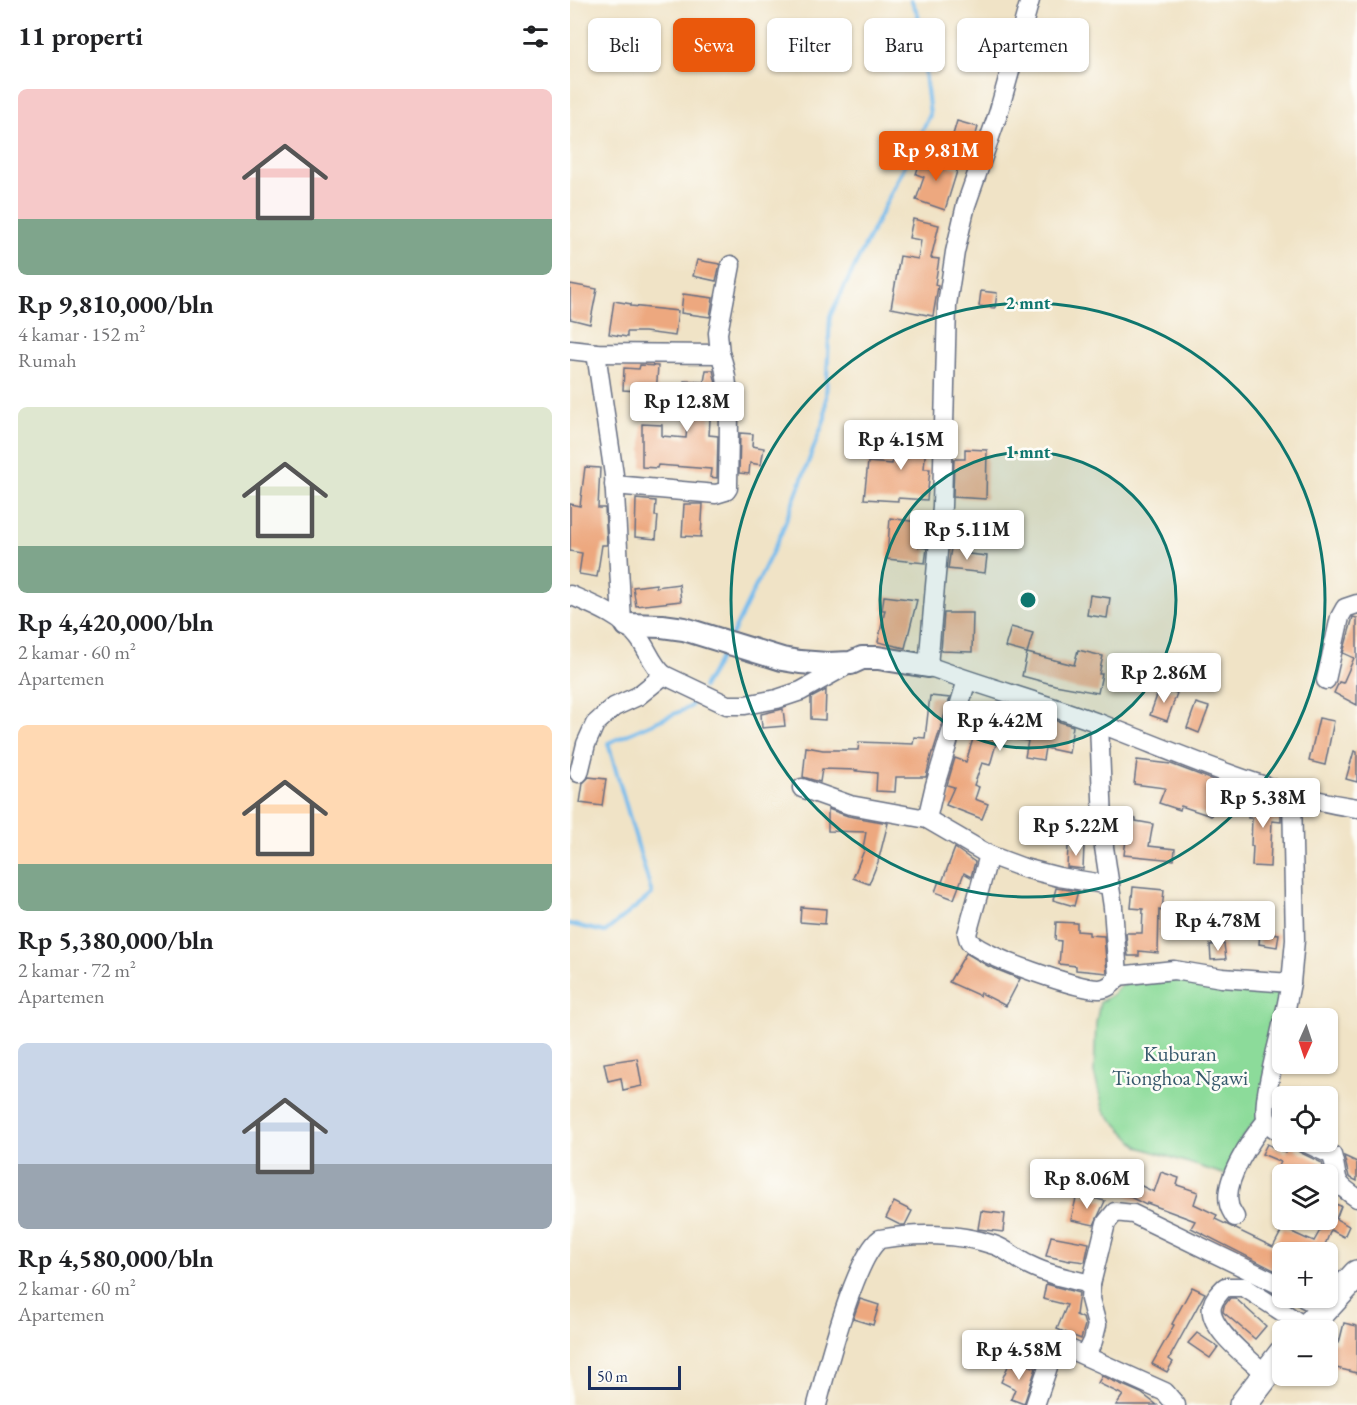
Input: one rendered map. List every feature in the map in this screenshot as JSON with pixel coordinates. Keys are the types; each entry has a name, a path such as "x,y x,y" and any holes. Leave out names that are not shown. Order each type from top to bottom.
{"highway":[{"path":"1338,1287 1357,1274"},
{"path":"1243,1405 1272,1367"}],"main road":[{"path":"625,623 684,629 782,658 827,664 851,663 862,658 878,658 928,666"}],"street":[{"path":"1030,0 998,114 966,205 955,252 947,305 942,506 928,666 1032,699 1195,762 1292,795 1357,808"},
{"path":"614,485 716,494 726,492 728,488 727,384 718,333 731,265"},
{"path":"570,350 596,353 720,354"},
{"path":"596,353 614,485 625,623"},
{"path":"570,595 625,623 641,640 656,668 670,678 727,705 746,705 777,699 801,691 851,663"},
{"path":"1326,680 1340,617 1345,608 1357,604"},
{"path":"579,773 586,744 595,724 614,707 670,678"},
{"path":"927,819 967,680"},
{"path":"989,855 967,934 971,942 1014,965 1086,988 1101,989 1114,982 1118,976 1110,885 1104,847 1099,723"},
{"path":"802,788 850,805 927,819 989,855 1024,868 1059,877 1110,885"},
{"path":"1286,1008 1291,983 1294,940 1292,795"},
{"path":"1118,976 1174,970 1222,978 1291,983"},
{"path":"1272,1072 1266,1101 1267,1120 1272,1126"},
{"path":"1235,1217 1228,1205 1229,1189 1253,1137 1267,1120"},
{"path":"1326,1152 1332,1155 1337,1181 1357,1198"},
{"path":"1086,1356 1097,1325 1090,1299 1091,1284 1106,1223 1115,1212 1133,1214 1272,1281"},
{"path":"817,1405 834,1346 862,1265 874,1243 880,1239 931,1235 979,1240 997,1245 1028,1264 1057,1276 1091,1284"},
{"path":"1272,1363 1216,1327 1211,1308 1215,1297 1225,1287 1244,1287 1293,1320"},
{"path":"1035,1405 1053,1352 1065,1347 1166,1392 1176,1405"}],"green space":[{"name":"Kuburan Tionghoa Ngawi","path":"1175,979 1222,985 1284,988 1280,1008 1272,1008 1272,1048 1257,1120 1242,1138 1226,1175 1139,1147 1104,1111 1094,1073 1096,1023 1100,1002 1112,995 1122,984"}],"building":[{"path":"957,121 978,127 971,152 950,145"},
{"path":"922,156 958,168 945,210 916,200 924,177 916,174"},
{"path":"913,219 939,225 931,258 939,259 935,285 938,286 933,316 891,308 900,256 918,259 921,240 909,238"},
{"path":"697,260 720,264 716,281 693,276"},
{"path":"570,284 597,289 590,324 570,319"},
{"path":"981,291 997,293 995,308 979,306"},
{"path":"683,294 713,298 710,317 681,313"},
{"path":"614,301 631,304 631,306 678,311 675,336 645,332 627,332 627,337 609,334"},
{"path":"640,365 658,366 656,395 623,390 624,368 639,369"},
{"path":"706,370 713,370 716,384 717,406 711,405 709,435 718,436 717,478 710,477 711,469 658,465 657,468 642,467 642,424 662,425 662,436 686,438 689,401 683,401 684,381 704,382"},
{"path":"898,430 927,432 924,469 930,469 927,500 864,499 868,462 892,464"},
{"path":"740,433 753,434 752,446 764,448 761,465 750,463 749,474 739,473"},
{"path":"965,449 987,450 986,499 953,497 954,459 965,459"},
{"path":"585,467 600,468 598,508 605,508 607,545 602,545 597,577 579,574 582,553 570,551 570,504 580,506"},
{"path":"636,499 656,501 655,516 658,516 656,539 635,537"},
{"path":"684,504 703,504 701,537 682,536"},
{"path":"890,518 923,523 919,547 927,548 925,563 887,559"},
{"path":"951,548 969,550 969,554 987,556 985,573 948,569"},
{"path":"656,584 656,587 679,584 681,601 636,606 633,587"},
{"path":"1090,595 1110,598 1107,618 1087,615"},
{"path":"884,596 917,600 905,648 878,642 885,610 882,610"},
{"path":"944,613 973,613 972,652 941,651"},
{"path":"1353,617 1357,618 1357,705 1334,693 1339,682 1343,683 1354,658 1343,653"},
{"path":"1011,627 1033,633 1027,653 1005,647"},
{"path":"1078,650 1103,656 1098,693 1022,676 1027,653 1074,665"},
{"path":"1160,687 1177,693 1167,721 1150,715"},
{"path":"826,690 825,720 811,719 811,698"},
{"path":"930,696 950,698 926,777 896,777 895,792 876,791 877,773 822,769 820,782 803,777 806,747 823,750 858,750 859,742 913,744 914,737 925,738"},
{"path":"1196,703 1209,707 1199,733 1187,728"},
{"path":"971,706 982,709 981,717 1032,723 1033,716 1073,726 1069,753 1045,748 1043,760 1025,757 1028,741 998,737 990,765 982,763 974,785 979,787 975,799 988,804 982,819 946,805 954,787 947,785 955,758 966,762 975,732 963,730"},
{"path":"783,709 785,726 762,728 761,714"},
{"path":"1319,718 1334,721 1325,765 1309,761"},
{"path":"1354,751 1357,752 1357,782 1346,779"},
{"path":"1137,760 1171,764 1221,783 1211,816 1181,806 1180,810 1159,803 1165,788 1134,784"},
{"path":"589,777 606,779 602,806 580,803 583,783"},
{"path":"1249,798 1265,799 1265,803 1281,804 1281,822 1272,821 1270,867 1252,866 1252,818 1248,818"},
{"path":"828,809 848,816 888,823 878,862 869,884 853,878 865,848 863,848 866,832 828,831"},
{"path":"1121,815 1153,824 1149,846 1175,849 1174,860 1124,855 1126,839 1116,837"},
{"path":"1068,846 1084,846 1083,869 1067,867"},
{"path":"955,848 975,862 971,877 964,873 954,899 935,892 939,881 942,882"},
{"path":"1133,887 1164,890 1162,911 1159,910 1158,953 1139,951 1139,956 1128,956 1126,933 1142,933 1143,909 1131,908"},
{"path":"1056,888 1078,891 1074,906 1053,900"},
{"path":"801,907 826,909 825,924 800,922"},
{"path":"1056,922 1077,923 1077,931 1104,936 1107,973 1076,970 1076,966 1059,964 1061,941 1055,940"},
{"path":"1260,932 1279,934 1277,947 1259,944"},
{"path":"1224,944 1226,959 1211,960 1210,945"},
{"path":"966,953 988,966 1020,979 1006,1006 981,993 980,996 949,982"},
{"path":"637,1058 642,1086 623,1090 621,1078 608,1081 604,1063"},
{"path":"1267,1144 1272,1146 1272,1152 1299,1152 1322,1164 1280,1164 1281,1162 1262,1154"},
{"path":"1344,1156 1357,1162 1357,1181 1349,1177"},
{"path":"1161,1172 1179,1178 1177,1185 1198,1192 1194,1204 1217,1215 1215,1219 1272,1247 1272,1269 1191,1228 1195,1221 1147,1203 1146,1205 1114,1189 1121,1176 1154,1192"},
{"path":"1077,1194 1105,1201 1094,1225 1071,1220"},
{"path":"894,1202 912,1211 905,1225 886,1218"},
{"path":"981,1211 1005,1214 1003,1232 978,1229"},
{"path":"1338,1220 1349,1226 1344,1237 1331,1230 1338,1230"},
{"path":"1282,1230 1314,1241 1320,1230 1331,1230 1326,1242 1276,1242"},
{"path":"1051,1236 1089,1243 1085,1262 1046,1256"},
{"path":"1046,1284 1079,1293 1076,1315 1083,1318 1085,1325 1081,1339 1057,1329 1067,1305 1043,1299"},
{"path":"1192,1287 1205,1293 1169,1359 1173,1362 1167,1372 1152,1364"},
{"path":"1230,1298 1235,1298 1266,1326 1255,1339 1223,1312"},
{"path":"860,1299 879,1305 873,1325 853,1319"},
{"path":"1344,1323 1357,1326 1357,1373 1338,1368 1339,1343"},
{"path":"1197,1333 1218,1347 1210,1358 1188,1343"},
{"path":"1009,1364 1023,1370 1026,1364 1036,1368 1024,1404 1011,1399 1015,1389 1001,1382"},
{"path":"1102,1376 1141,1393 1157,1405 1116,1405 1123,1395 1098,1383"}],"waterway":[{"path":"732,635 781,534 825,418 830,316 930,115 918,14 911,0"},
{"path":"703,687 725,650"},
{"path":"570,924 605,932 652,894 608,743 690,707 697,696"}]}
